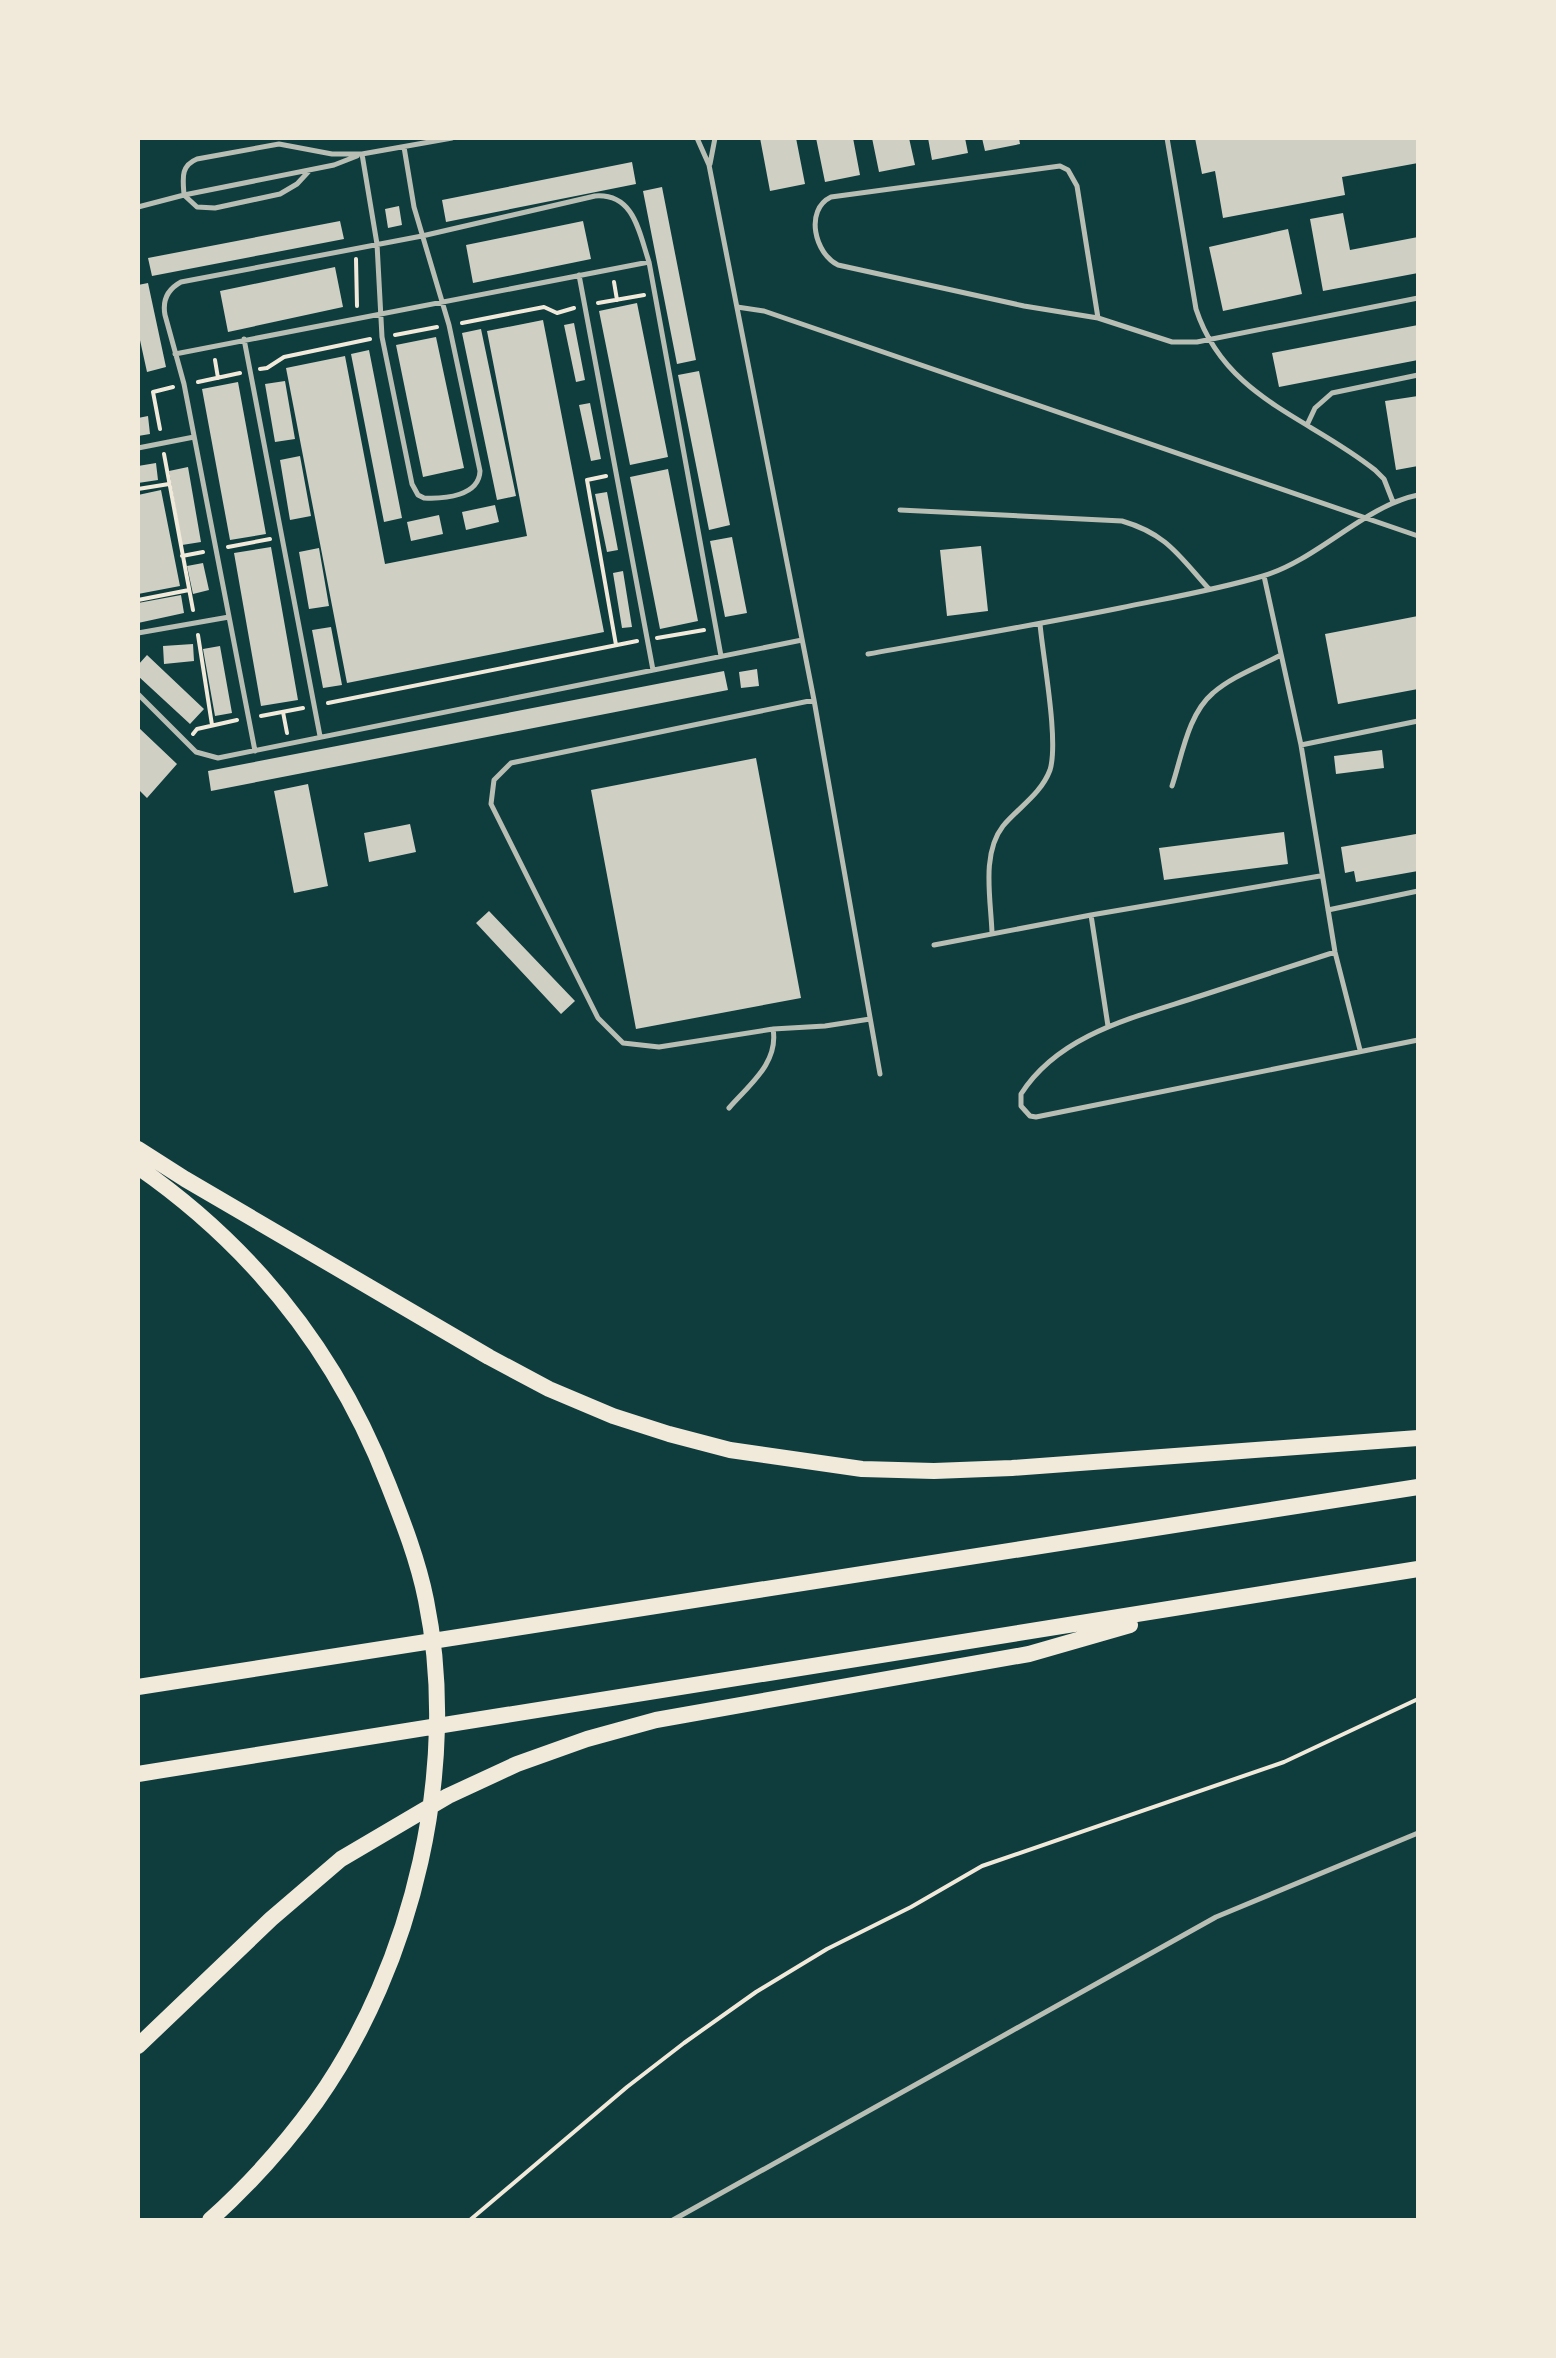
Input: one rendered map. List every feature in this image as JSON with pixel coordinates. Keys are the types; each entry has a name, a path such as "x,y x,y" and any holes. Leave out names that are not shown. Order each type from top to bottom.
{"highway":[{"path":"138,1149 476,1350 549,1389 613,1416 730,1450 862,1469 934,1471 1418,1438"},
{"path":"138,1167 178,1195 222,1233 265,1277 306,1331 348,1395 378,1457 415,1558 426,1601 435,1672 437,1747 433,1794 403,1924 378,1991 346,2054 317,2100 244,2189 210,2220"},
{"path":"138,1687 1418,1487"},
{"path":"138,1774 1418,1569"},
{"path":"138,2046 271,1919 341,1859 448,1796 517,1764 587,1739 656,1720 1029,1654 1195,1606"}],"lane":[{"path":"310,170 297,184 280,194 215,208 197,207 184,195 184,170 197,159 279,144 332,154 362,154 452,138"},
{"path":"697,138 709,165 814,700 880,1074"},
{"path":"709,165 715,138"},
{"path":"1167,138 1196,309 1209,340 1241,381 1375,470 1384,479 1393,502"},
{"path":"362,154 377,244 382,337 414,490 418,495 430,498 467,492 477,484 480,471 449,325 414,207 404,147"},
{"path":"138,207 334,165 362,154"},
{"path":"1098,318 1077,186 1068,170 1060,166 831,197 817,211 819,248 838,265 1024,306 1098,318 1172,342 1209,340 1418,298"},
{"path":"255,751 184,384 164,307 165,299 181,282 422,236 605,195 622,201 629,208 649,262 721,656"},
{"path":"175,354 649,262"},
{"path":"579,275 653,670"},
{"path":"737,307 764,311 1418,536"},
{"path":"244,339 320,736"},
{"path":"1307,425 1315,408 1332,393 1418,375"},
{"path":"138,448 194,437"},
{"path":"868,654 1040,624 1264,576 1297,562 1393,502 1418,495"},
{"path":"900,510 1122,521 1146,528 1166,541 1209,590"},
{"path":"1264,576 1279,656 1301,745 1320,876 1335,952 1360,1050"},
{"path":"138,633 229,617"},
{"path":"992,934 990,870 994,843 1003,827 1044,782 1054,751 1040,624"},
{"path":"138,694 196,752 218,758 802,640"},
{"path":"1172,786 1202,705 1225,685 1279,656"},
{"path":"814,700 511,763 494,780 491,804 598,1018 623,1043 659,1047 773,1029 871,1019"},
{"path":"1301,745 1418,721"},
{"path":"934,945 1320,876"},
{"path":"1328,910 1418,891"},
{"path":"1091,915 1108,1026"},
{"path":"1335,952 1108,1026 1072,1045 1035,1076 1021,1094 1024,1112 1036,1117 1418,1040"},
{"path":"729,1108 770,1060 776,1041 773,1029"},
{"path":"673,2220 1216,1917 1418,1833"}],"path":[{"path":"355,249 357,319 361,341"},
{"path":"212,725 153,392 267,368 284,357 361,341 544,307 557,313 655,294"},
{"path":"616,473 587,480 616,645"},
{"path":"138,489 169,484"},
{"path":"182,556 282,537"},
{"path":"138,600 189,590"},
{"path":"186,742 197,729 212,725 716,628"},
{"path":"283,712 290,743"},
{"path":"470,2220 627,2087 684,2043 756,1992 827,1949 911,1907 982,1866 1284,1762 1418,1699"}],"building":[{"path":"760,138 796,138 805,184 770,191"},
{"path":"816,138 853,138 860,175 825,182"},
{"path":"872,138 909,138 915,165 879,172"},
{"path":"928,138 965,138 968,153 932,160"},
{"path":"982,138 1019,138 1020,144 985,151"},
{"path":"1195,138 1418,138 1418,163 1342,177 1345,195 1223,218 1215,171 1202,174"},
{"path":"632,162 636,184 446,222 442,200"},
{"path":"662,187 696,360 677,364 643,191"},
{"path":"399,206 402,225 388,228 385,209"},
{"path":"1343,213 1350,250 1418,237 1418,273 1323,291 1310,219"},
{"path":"340,221 344,239 152,276 148,258"},
{"path":"583,221 591,259 473,283 466,245"},
{"path":"1288,229 1302,294 1223,311 1209,247"},
{"path":"335,267 343,307 228,332 220,291"},
{"path":"148,283 166,367 147,372 138,331 138,285"},
{"path":"637,303 668,457 630,465 599,311"},
{"path":"543,320 604,632 347,683 286,368 345,356 385,564 527,536 487,331"},
{"path":"574,323 585,380 576,382 564,325"},
{"path":"1418,325 1418,360 1279,387 1272,353"},
{"path":"481,329 516,496 497,500 462,333"},
{"path":"436,337 464,468 423,477 396,345"},
{"path":"369,350 402,518 384,522 351,354"},
{"path":"699,371 730,525 709,530 678,375"},
{"path":"285,381 295,439 275,442 265,384"},
{"path":"238,382 266,534 230,540 202,389"},
{"path":"1418,396 1418,466 1396,470 1385,401"},
{"path":"590,403 601,459 591,461 579,405"},
{"path":"148,416 150,434 138,436 138,418"},
{"path":"300,456 311,516 290,520 280,460"},
{"path":"156,463 158,480 138,483 138,466"},
{"path":"188,467 201,542 182,545 169,471"},
{"path":"668,469 698,621 660,629 630,477"},
{"path":"161,490 180,586 138,594 138,495"},
{"path":"607,492 618,550 607,552 595,494"},
{"path":"495,505 499,522 466,530 462,512"},
{"path":"439,515 443,534 411,541 407,522"},
{"path":"732,537 747,613 725,617 710,541"},
{"path":"981,546 988,611 947,616 940,550"},
{"path":"271,547 298,700 261,706 234,553"},
{"path":"319,548 329,606 309,609 299,552"},
{"path":"203,563 209,590 193,594 187,566"},
{"path":"623,571 632,627 622,628 613,573"},
{"path":"181,595 184,613 138,623 138,603"},
{"path":"1418,616 1418,689 1338,704 1325,634"},
{"path":"331,627 342,685 323,688 312,630"},
{"path":"193,644 194,661 164,664 163,646"},
{"path":"220,646 232,713 215,716 203,649"},
{"path":"147,655 204,709 190,724 138,676 138,665"},
{"path":"757,669 759,686 741,688 739,672"},
{"path":"724,671 728,690 211,791 208,771"},
{"path":"138,727 177,764 147,798 138,789"},
{"path":"1382,750 1384,768 1336,774 1334,756"},
{"path":"756,758 801,998 636,1029 591,790"},
{"path":"308,784 328,886 294,893 274,791"},
{"path":"410,824 416,852 369,862 364,833"},
{"path":"1284,832 1288,864 1164,880 1159,848"},
{"path":"1416,834 1418,871 1356,882 1354,871 1345,873 1341,847"},
{"path":"489,911 575,1001 561,1014 476,923"}]}
